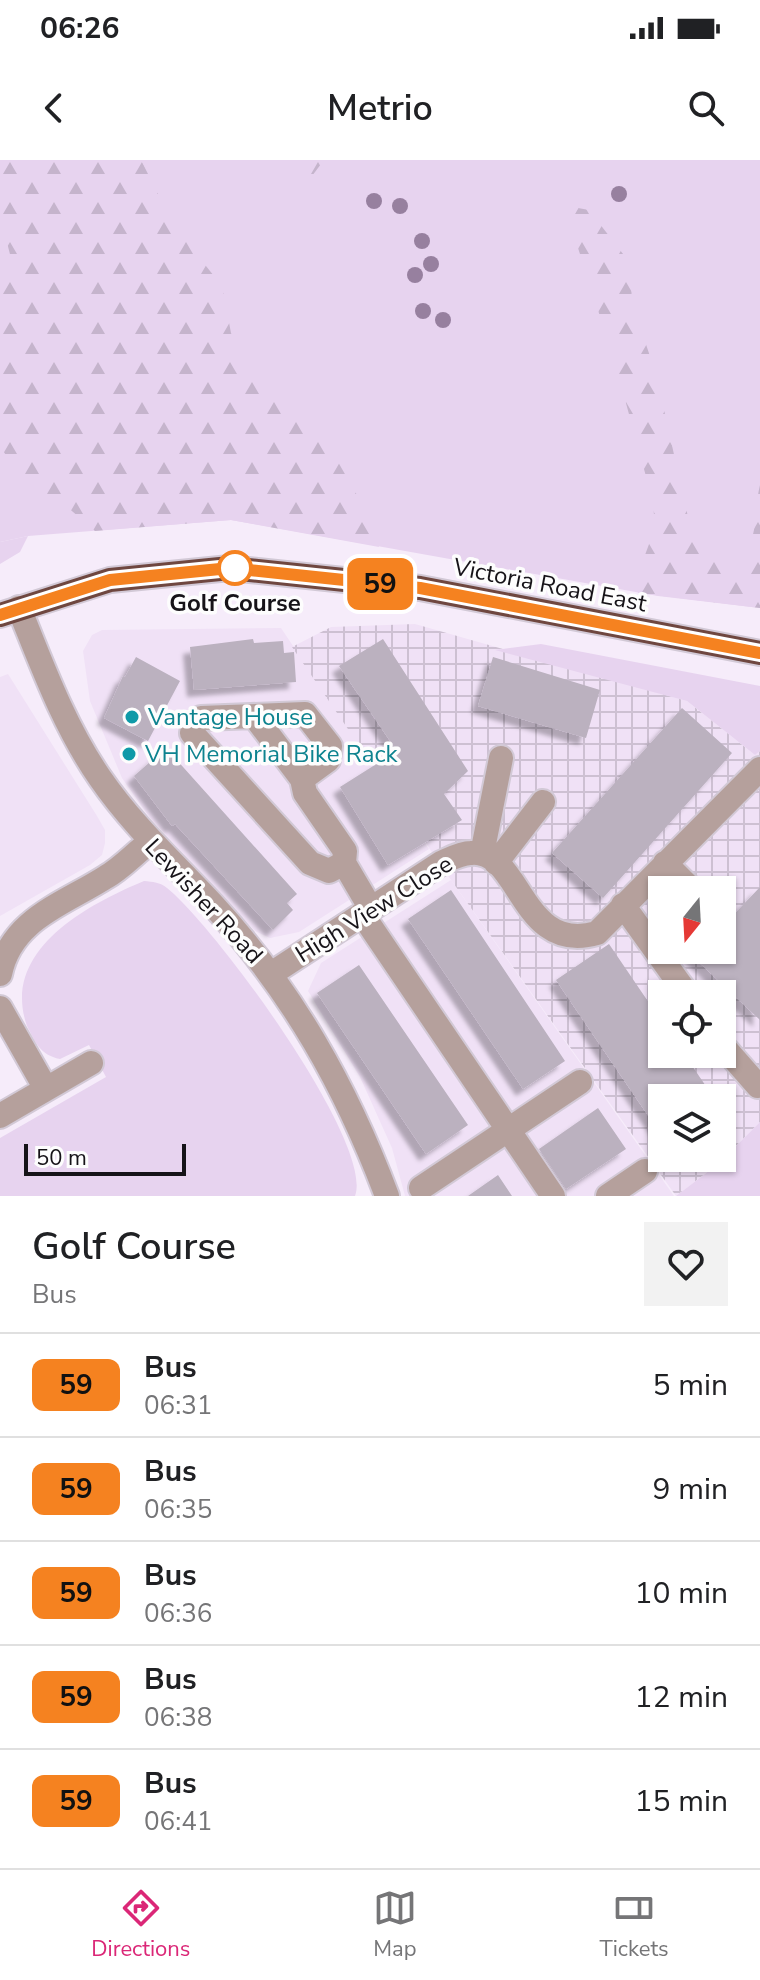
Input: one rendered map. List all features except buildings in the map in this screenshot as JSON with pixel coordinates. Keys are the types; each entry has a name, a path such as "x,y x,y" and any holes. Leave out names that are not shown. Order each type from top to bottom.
{"highway":[{"name":"Victoria Road East","path":"9,611 110,580 230,568 420,588 760,653"}],"street":[{"name":"Lewisher Road","path":"9,611 98,775 150,842 213,905 271,974 319,1047 359,1121 387,1196"},
{"path":"302,779 328,760 330,746 305,714 201,718 194,723 192,733 310,863 329,871 344,863"},
{"path":"255,717 302,779 305,793 345,851 344,863 366,912 553,1196"},
{"path":"501,758 489,858 537,920 559,934 583,937 597,933 760,769"},
{"path":"489,858 543,802"},
{"path":"0,974 5,946 21,930 39,915 109,876 150,842"},
{"name":"High View Close","path":"271,974 441,863 470,853 489,858"},
{"path":"665,863 678,876"},
{"path":"623,905 677,980"},
{"path":"3,1023 46,1089"},
{"path":"736,1061 758,1086"},
{"path":"0,1116 91,1063"},
{"path":"421,1188 580,1082"},
{"path":"608,1196 645,1171"}],"shaded area":[{"path":"415,624 687,701 755,755 760,751 760,1122 736,1146 736,1084 648,1084 648,1157 451,880 292,647 331,627"},
{"path":"281,628 429,849 299,932 270,938 255,931 150,818 122,778 90,701 83,651 92,635 102,630"},
{"path":"8,674 97,816 105,830 105,843 102,855 90,865 0,916 0,677"},
{"path":"451,880 648,1159 648,1172 657,1172 674,1196 405,1196 392,1148 360,1077 308,991 321,963"},
{"path":"659,1172 708,1172 676,1196"}],"green space":[{"path":"0,160 760,160 760,608 658,596 231,520 28,536 0,542"},
{"path":"0,160 141,160 174,226 222,286 231,333 246,371 314,429 330,448 369,516 379,547 231,520 95,531 65,505 22,480 0,446 0,297 14,270 0,215"},
{"path":"283,160 324,160 309,180 290,170"},
{"path":"578,208 589,210 630,263 632,303 656,374 688,517 706,545 738,559 745,552 753,535 760,485 760,608 638,593 635,582 655,528 653,502 615,363 570,223"},
{"path":"28,536 20,552 0,564 0,542"},
{"path":"541,644 760,686 760,751 755,755 687,701 495,650"},
{"path":"144,881 164,886 189,909 252,987 286,1036 341,1131 355,1169 355,1196 0,1196 0,1138 106,1077 89,1045 60,1059 39,1047 27,1026 22,999 26,975 38,953 76,917"},
{"path":"760,1122 760,1196 676,1196 708,1172 736,1172 736,1146"}],"bus line":[{"name":"59","path":"0,615 110,580 230,568 420,588 760,653"}],"place":[{"name":"Golf Course","path":"235,568"},
{"name":"Vantage House","path":"132,717"},
{"name":"VH Memorial Bike Rack","path":"129,754"}]}
